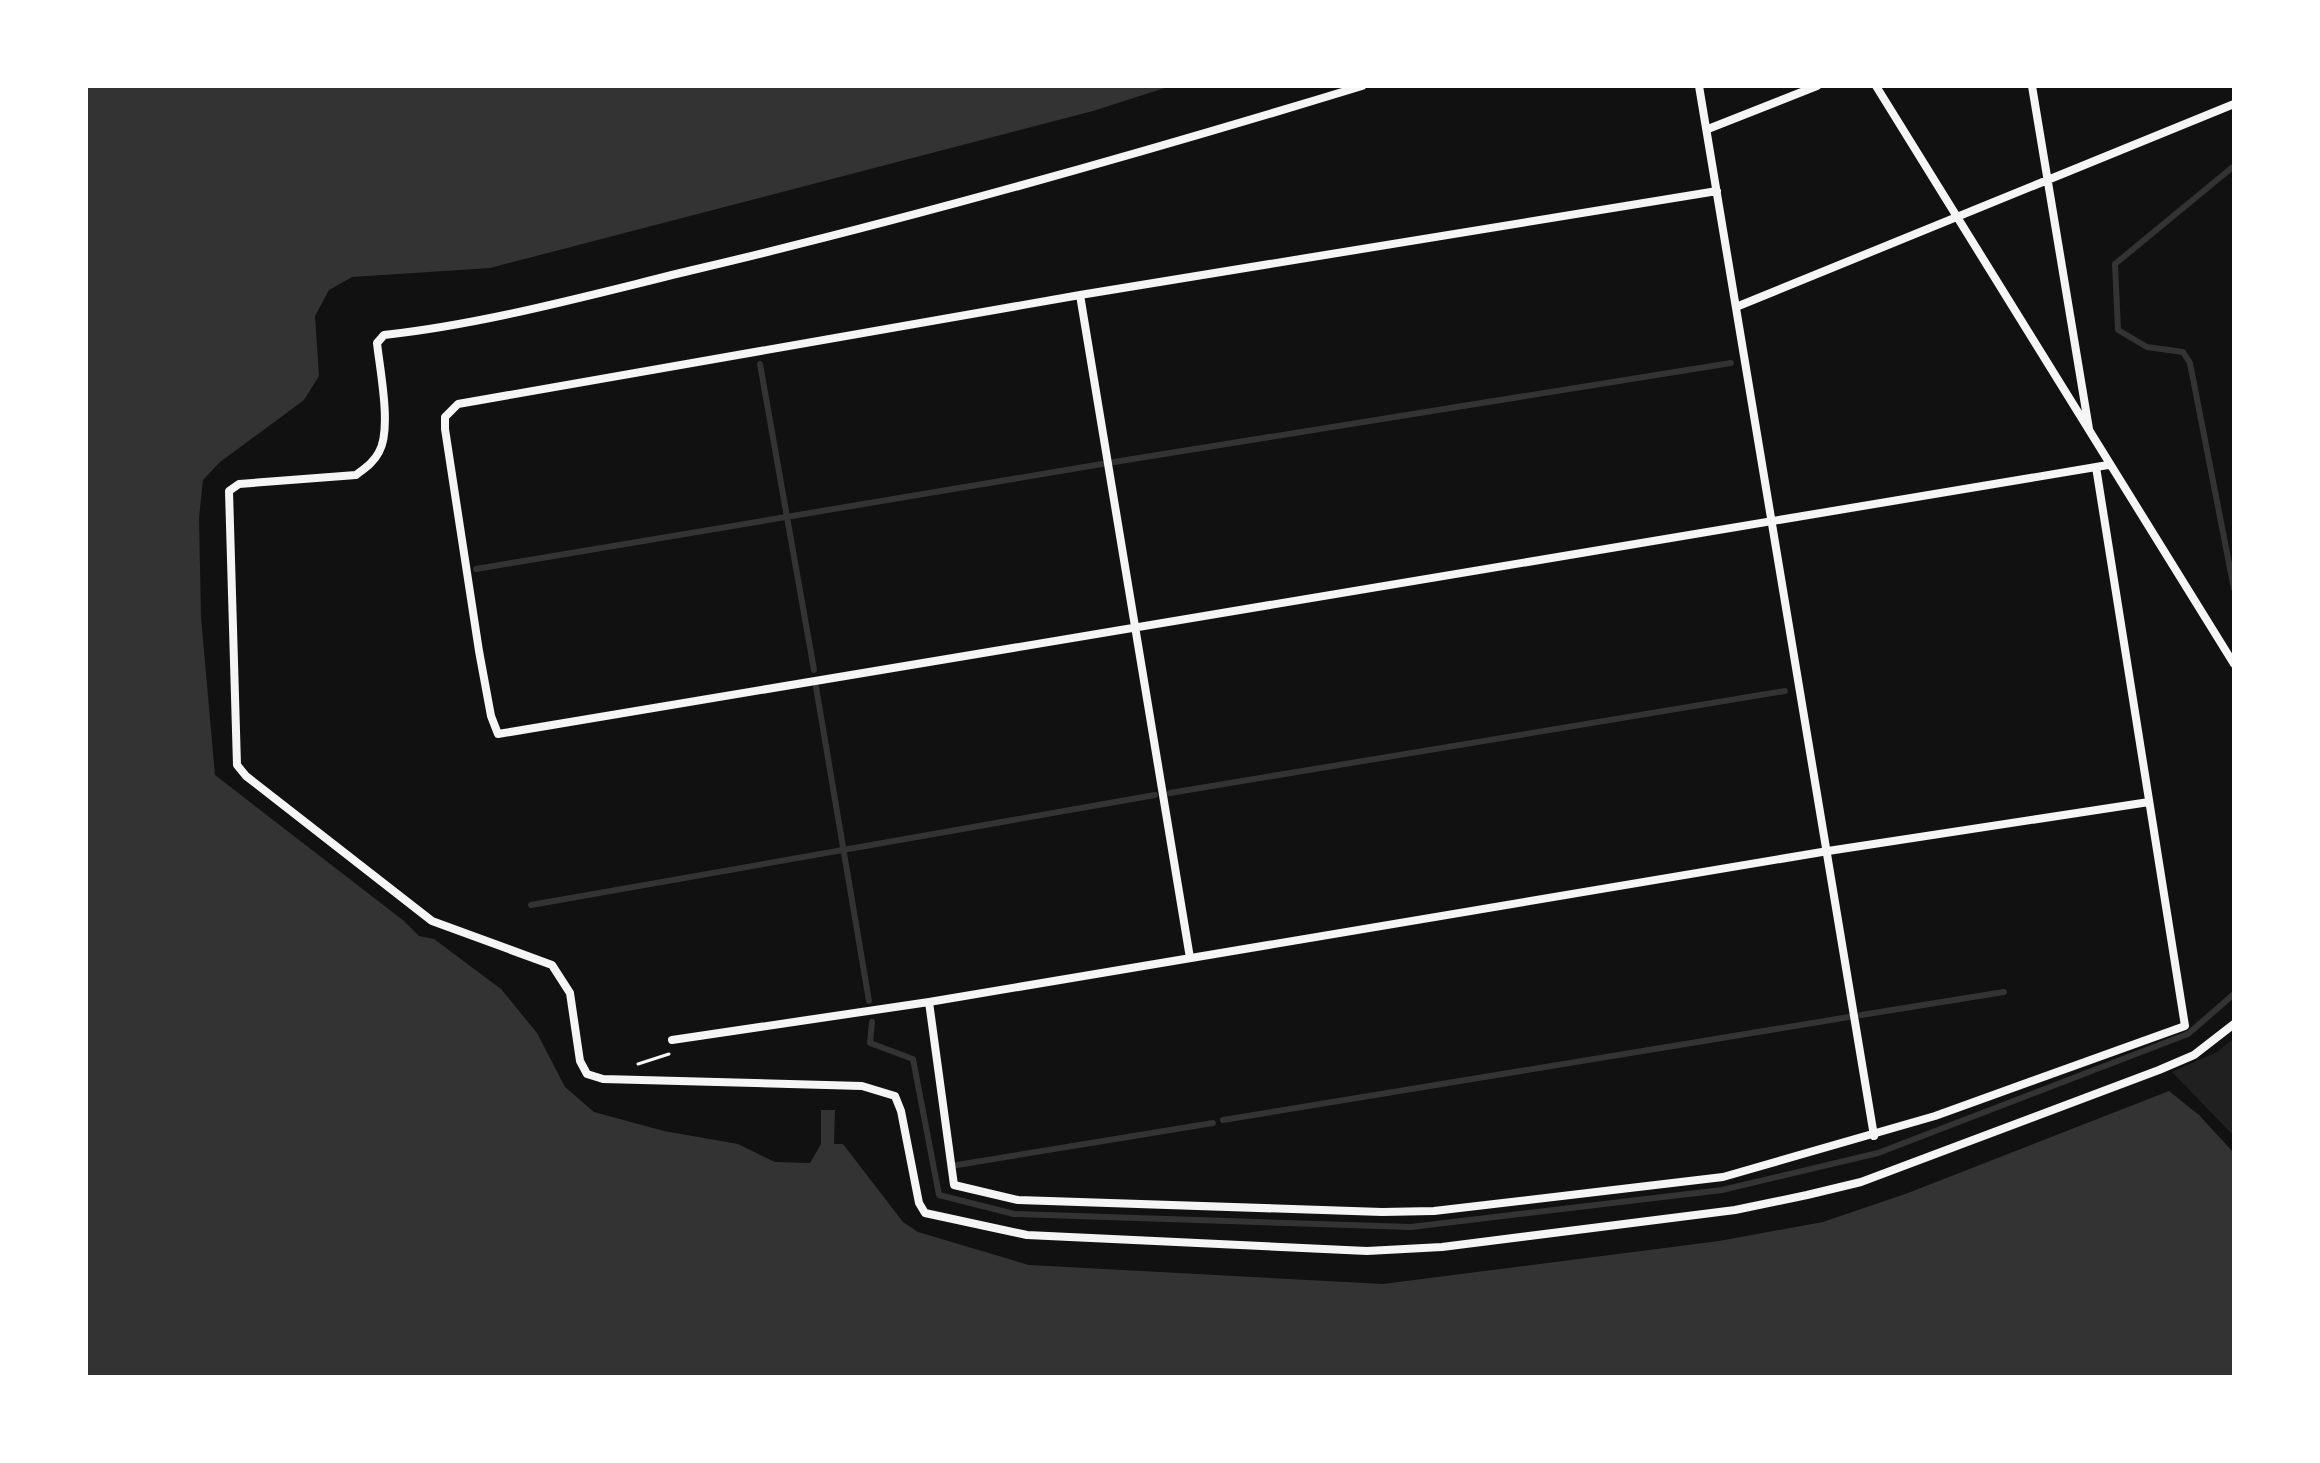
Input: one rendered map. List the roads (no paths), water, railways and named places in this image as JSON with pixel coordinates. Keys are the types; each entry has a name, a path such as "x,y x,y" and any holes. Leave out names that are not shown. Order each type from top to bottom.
{"street":[{"path":"1362,86 1124,159 754,256 455,327 384,335 377,343 385,432 380,451 371,463 356,475 239,484 229,491 237,765 246,776 432,921 552,965 570,993 580,1061 587,1074 613,1080 862,1086 883,1090 895,1096 901,1111 919,1203 925,1213 1027,1235 1367,1251 1442,1247 1722,1212 1861,1182 2159,1070 2194,1055 2234,1024"},
{"path":"1699,86 1874,1136"},
{"path":"1708,129 1817,86"},
{"path":"1876,86 2234,664"},
{"path":"2032,86 2090,435"},
{"path":"1736,307 2234,104"},
{"path":"1717,191 1080,295 458,404 445,417 445,429 479,651 491,716 498,734 2108,465"},
{"path":"1080,295 1190,958"},
{"path":"929,1002 954,1185 1018,1200 1434,1211 1723,1177 1874,1136 2054,1076 2185,1026 2096,467"},
{"path":"672,1040 929,1002 1828,851 2149,802"}],"waterway":[{"path":"2234,166 2115,264 2118,330 2147,347 2183,352 2190,363 2234,589"},
{"path":"1114,462 1731,363"},
{"path":"760,364 814,670"},
{"path":"476,569 1102,464"},
{"path":"816,687 869,1001"},
{"path":"1170,793 1785,691"},
{"path":"531,905 1155,795"},
{"path":"1861,1015 2004,992"},
{"path":"872,1022 870,1043 913,1059 939,1195 1014,1214 1411,1227 1722,1190 1878,1153 2188,1034 2234,994"},
{"path":"1223,1120 1849,1017"},
{"path":"957,1165 1213,1123"}]}
